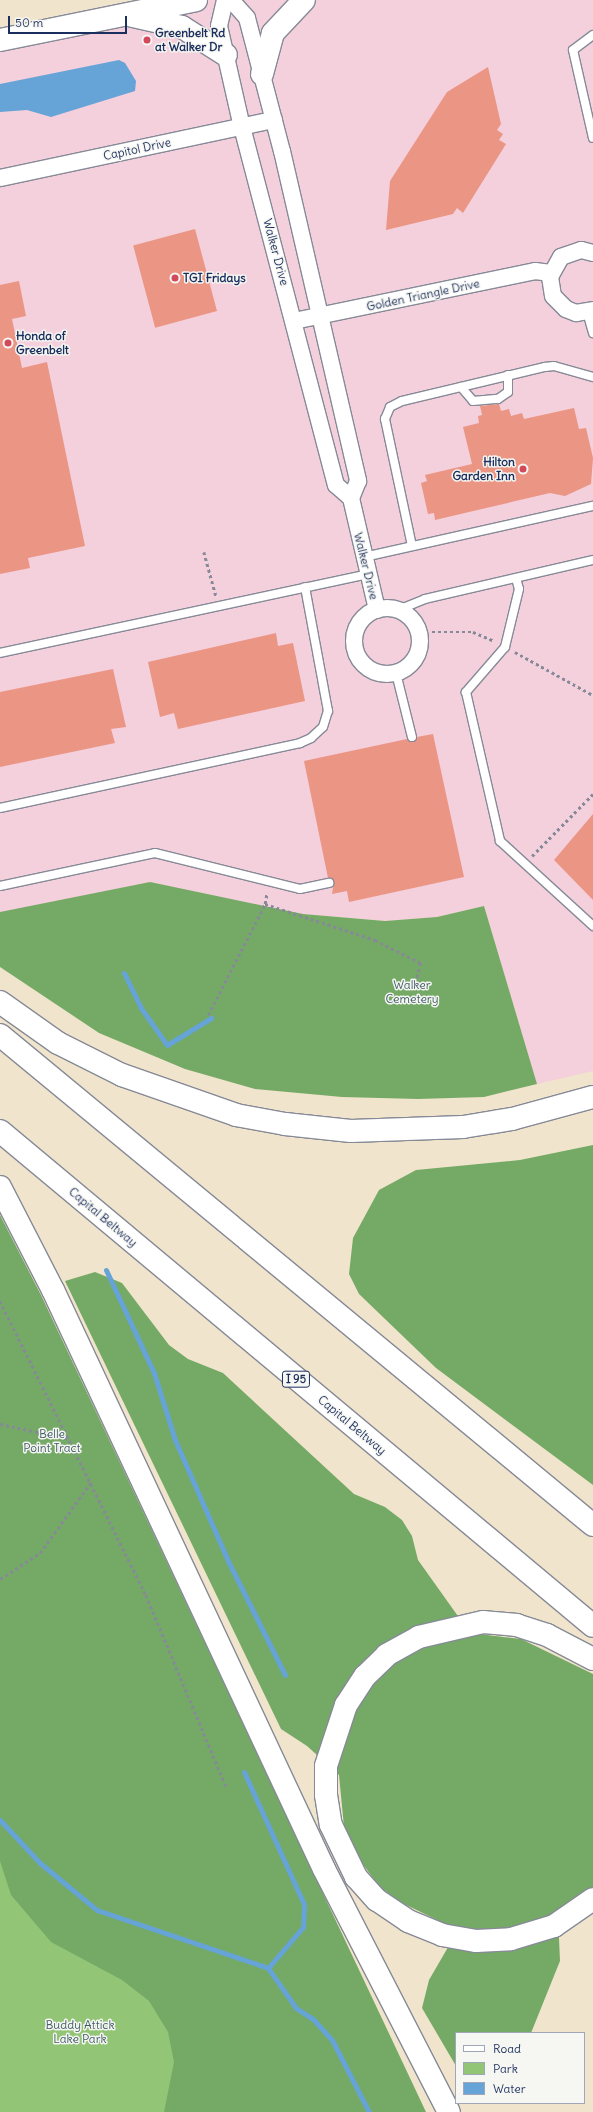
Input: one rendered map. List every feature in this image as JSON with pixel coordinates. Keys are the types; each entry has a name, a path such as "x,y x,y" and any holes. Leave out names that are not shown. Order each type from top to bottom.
{"main road":[{"path":"0,40 196,0"},
{"path":"262,74 273,33 304,0"},
{"path":"126,14 182,27 226,56"},
{"path":"0,1002 58,1043 122,1075 236,1115 285,1124 351,1131 463,1128 512,1119 593,1097"},
{"path":"0,1035 593,1525"},
{"name":"Capital Beltway","path":"0,1131 593,1626"},
{"path":"0,1187 53,1290 324,1869 449,2112"},
{"path":"593,1659 546,1635 517,1625 483,1622 419,1637 388,1655 365,1676 346,1705 326,1766 326,1795 336,1838 356,1877 377,1900 408,1921 442,1935 476,1941 511,1939 554,1926 593,1899"}],"street":[{"name":"Walker Drive","path":"225,0 219,26 242,127 336,485 351,498 377,610"},
{"path":"231,0 247,18 274,120 321,315 358,481 351,498"},
{"name":"Capitol Drive","path":"0,178 274,120"},
{"path":"590,311 576,313 558,303 551,290 551,273 561,257 572,252 593,253"},
{"name":"Golden Triangle Drive","path":"294,321 535,271 551,273"},
{"name":"Walker Drive","path":"396,673 371,671 358,658 354,648 359,624 377,610 398,610"},
{"path":"396,673 414,661 420,643 412,620 398,610"}],"lane":[{"path":"593,35 573,50 593,138"},
{"path":"590,311 593,332"},
{"path":"412,546 385,419 395,403 508,375 554,366 593,377"},
{"path":"461,387 473,401 498,399 508,392 508,375"},
{"path":"364,557 593,506"},
{"path":"398,610 425,599 593,560"},
{"path":"0,653 368,574"},
{"path":"516,578 519,589 505,647 466,692 500,841 593,926"},
{"path":"0,808 311,738 323,727 328,712 305,588"},
{"path":"396,673 412,737"},
{"path":"0,886 155,853 300,889 329,883"}],"path":[{"path":"204,552 218,606"},
{"path":"536,862 530,857 593,794"},
{"path":"208,1015 265,904 375,940 421,963 413,992"},
{"path":"0,1301 70,1439 146,1595 227,1789"},
{"path":"0,1424 70,1439"},
{"path":"0,1579 40,1554 91,1482"}],"shaded area":[{"path":"196,0 593,0 593,1071 537,1084 484,906 437,917 385,921 303,914 0,912 0,40"}],"green space":[{"name":"Walker Cemetery","path":"150,882 303,914 385,921 437,917 484,906 537,1084 484,1097 418,1099 342,1097 255,1089 185,1069 99,1033 0,967 0,912"},
{"path":"593,1145 593,1485 436,1368 359,1294 349,1274 353,1238 379,1190 416,1170 520,1160"},
{"name":"Belle Point Tract","path":"0,1215 41,1295 426,2112 164,2112 174,2062 168,2032 149,2001 122,1980 51,1942 11,1895 0,1861"},
{"path":"95,1272 122,1283 169,1345 188,1359 223,1373 354,1494 385,1507 402,1520 412,1536 418,1560 470,1633 521,1639 593,1674 593,1887 558,1915 560,1961 531,2032 455,2032 455,2064 422,2008 429,1980 458,1930 400,1902 379,1886 359,1859 344,1827 339,1775 307,1746 281,1729 65,1281"},
{"name":"Buddy Attick Lake Park","path":"0,1844 147,1976 203,2053 195,2112 0,2112"}],"water":[{"path":"119,60 125,63 136,81 135,91 51,117 27,110 0,112 0,84"}],"building":[{"path":"488,67 501,124 497,130 503,134 499,140 506,144 463,213 457,208 453,214 386,230 390,181 447,92"},
{"name":"TGI Fridays","path":"195,229 217,311 155,328 133,246"},
{"path":"19,281 26,316 12,319 22,368 47,362 85,546 28,558 30,568 0,574 0,285"},
{"name":"Hilton Garden Inn","path":"499,404 501,411 509,409 511,416 522,413 524,419 574,408 579,429 586,428 593,458 591,484 565,496 550,493 435,520 434,513 428,514 421,483 427,481 425,475 472,464 463,427 479,423 478,416 482,415 480,406"},
{"path":"276,633 278,646 293,643 305,701 178,729 174,713 160,717 148,662"},
{"path":"113,669 126,727 111,729 115,743 0,767 0,692"},
{"path":"433,734 464,877 349,902 347,891 332,894 334,882 328,878 304,761 407,739 413,742 417,737"},
{"path":"593,814 593,900 554,860"}],"waterway":[{"path":"124,973 141,1008 167,1045 211,1018"},
{"path":"106,1270 154,1373 175,1440 229,1563 285,1675"},
{"path":"244,1772 304,1904 303,1927 268,1968"},
{"path":"0,1820 40,1863 97,1910 268,1968 296,2008 313,2019 332,2040 369,2112"}],"place":[{"name":"Greenbelt Rd at Walker Dr","path":"147,40"},
{"name":"TGI Fridays","path":"175,278"},
{"name":"Honda of Greenbelt","path":"8,343"},
{"name":"Hilton Garden Inn","path":"523,469"}]}
